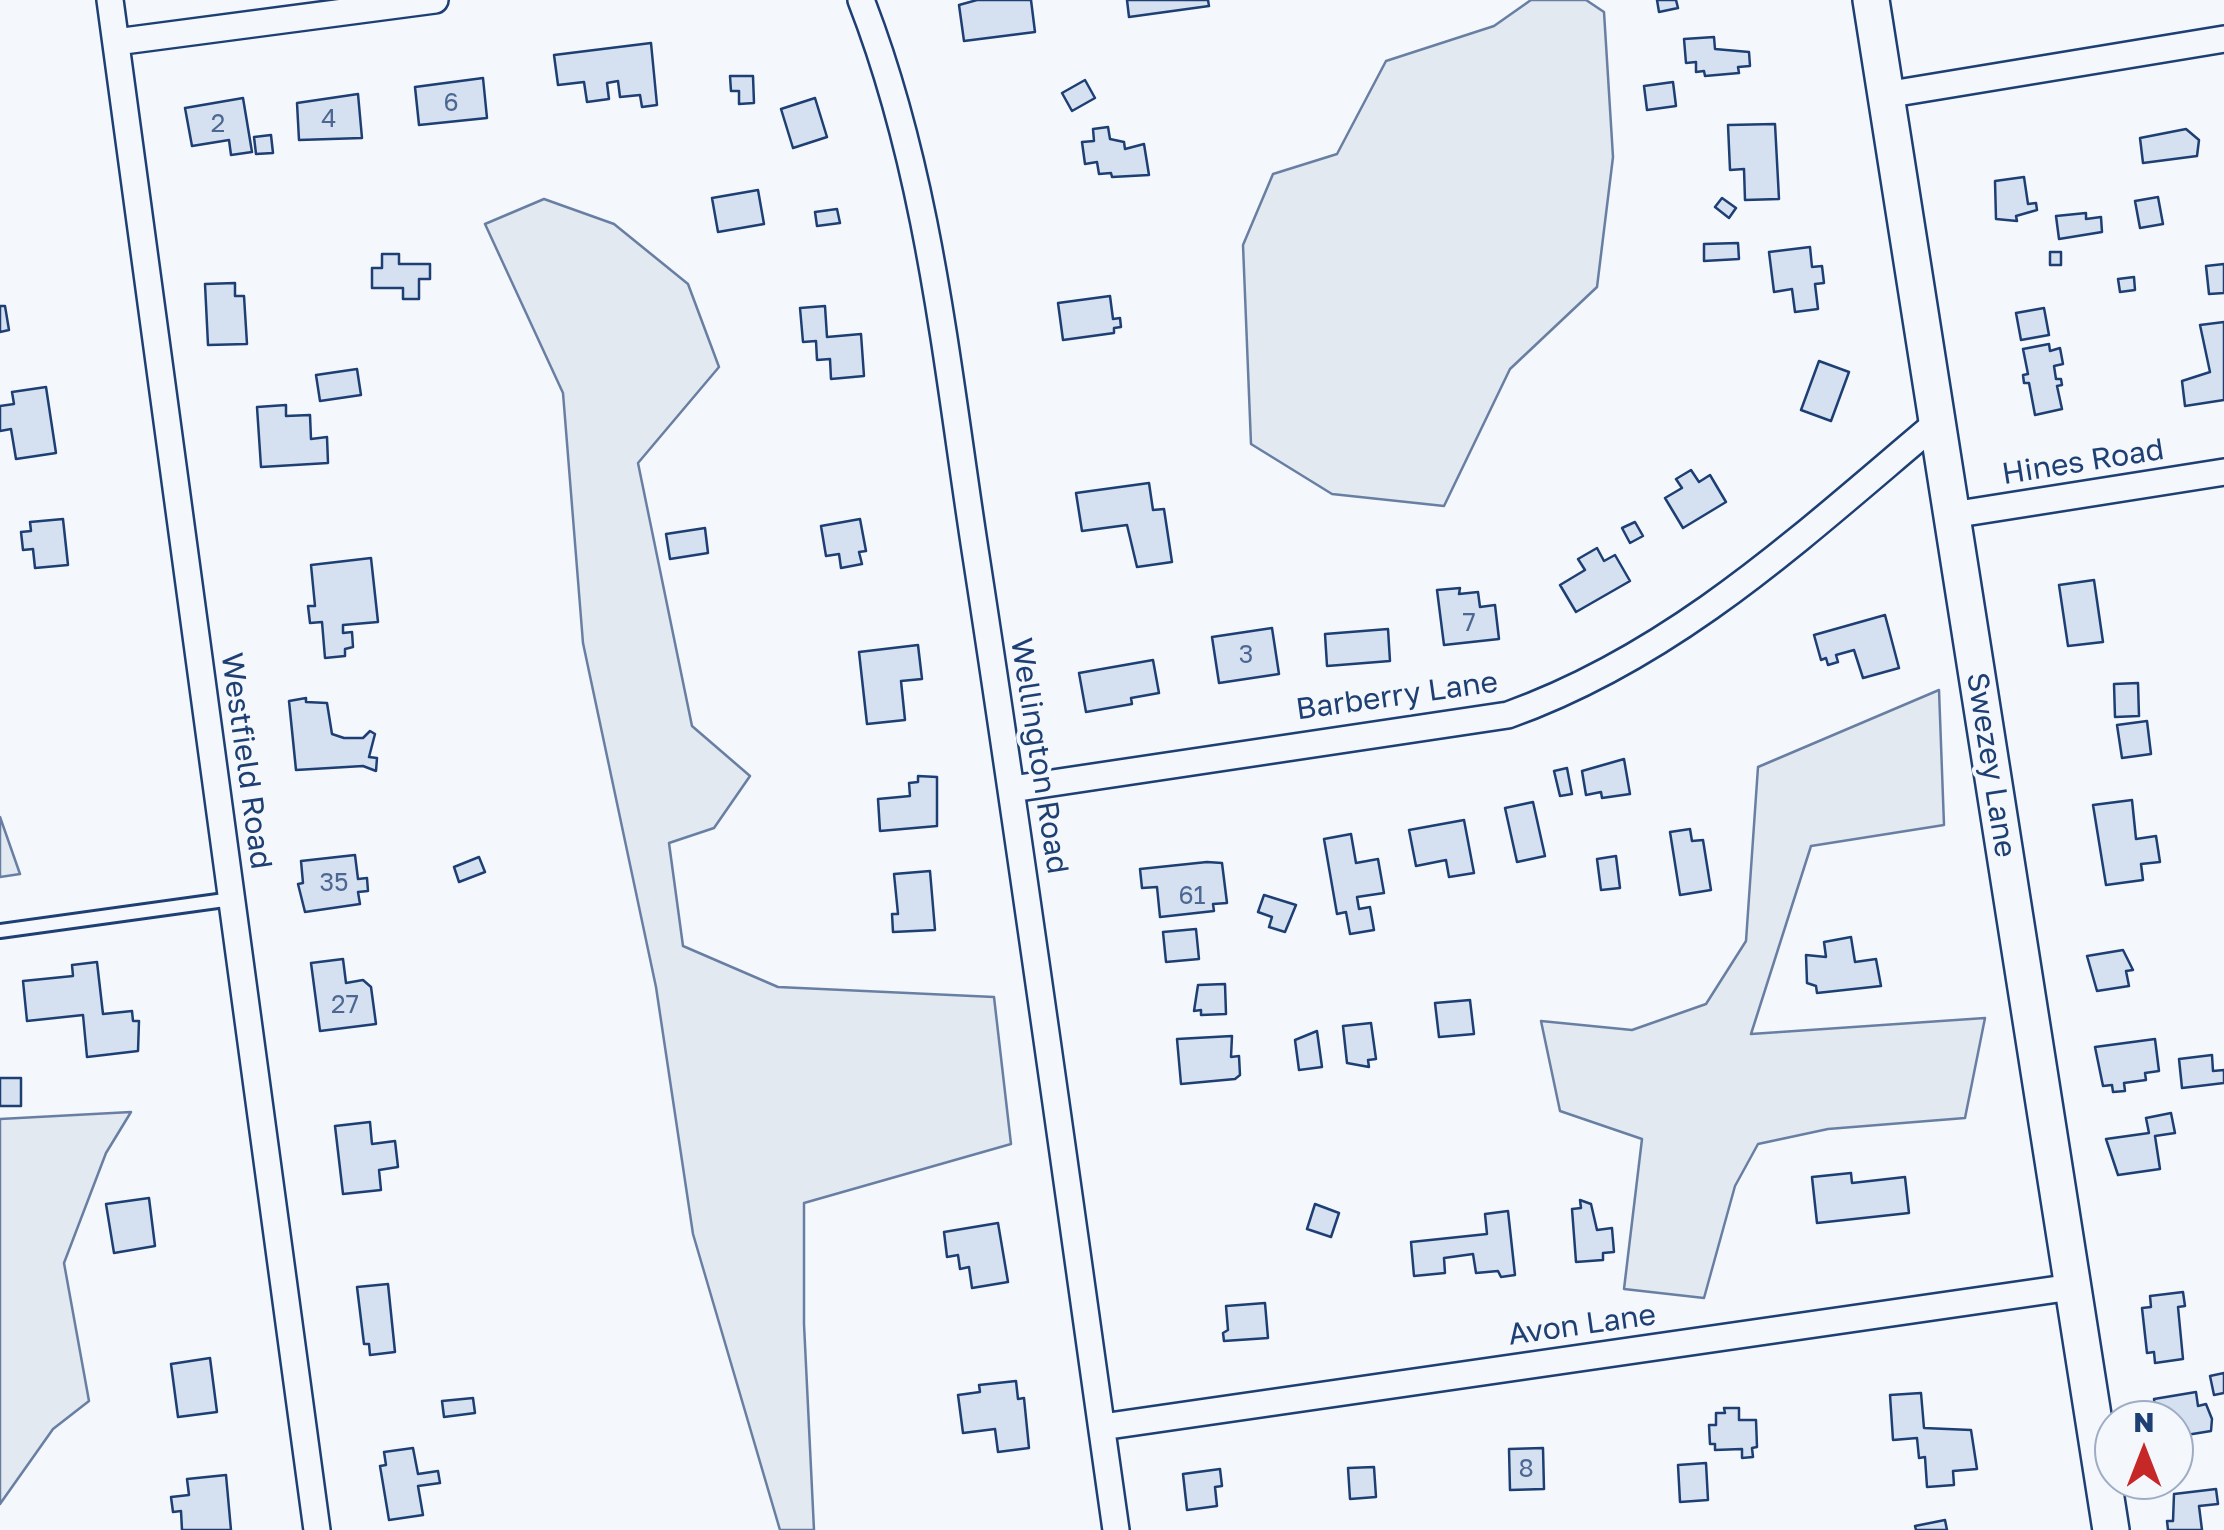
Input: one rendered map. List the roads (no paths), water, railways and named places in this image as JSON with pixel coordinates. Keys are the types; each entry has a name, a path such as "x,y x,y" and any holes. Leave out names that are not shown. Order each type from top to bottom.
{"street":[{"name":"Westfield Road","path":"110,0 317,1530"},
{"path":"116,42 434,0"},
{"name":"Wellington Road","path":"860,0 891,78 920,194 1012,790 1116,1530"},
{"name":"Swezey Lane","path":"1871,0 2112,1530"},
{"path":"1885,95 2224,38"},
{"name":"Barberry Lane","path":"1012,790 1508,715 1564,695 1614,671 1710,606 1940,420"},
{"name":"Hines Road","path":"1952,515 2224,472"},
{"name":"Avon Lane","path":"1102,1427 2072,1287"}],"lane":[{"path":"0,931 232,899"}]}
